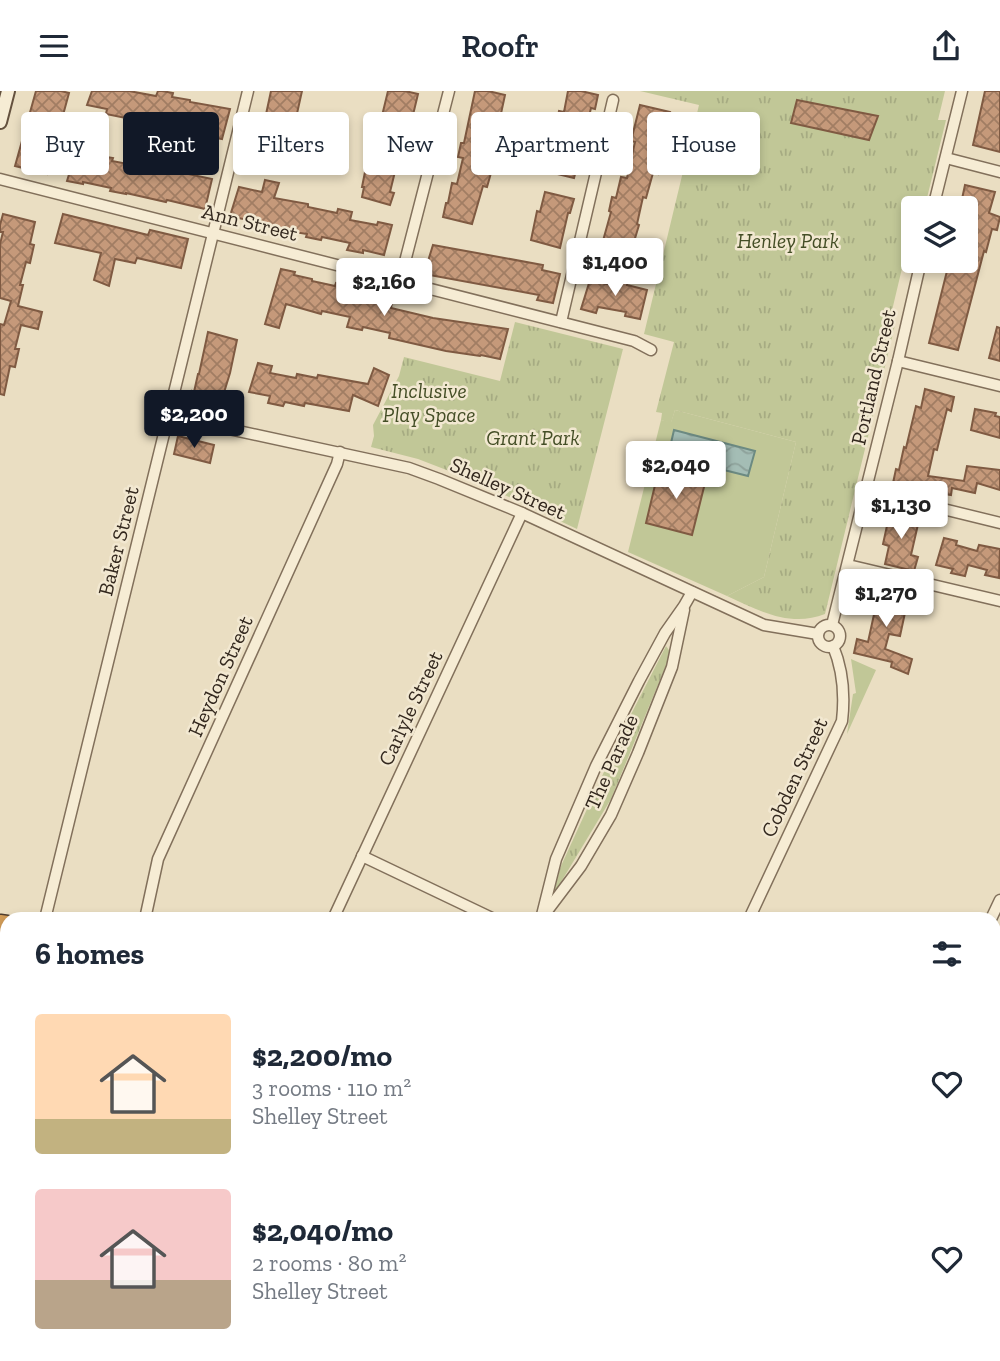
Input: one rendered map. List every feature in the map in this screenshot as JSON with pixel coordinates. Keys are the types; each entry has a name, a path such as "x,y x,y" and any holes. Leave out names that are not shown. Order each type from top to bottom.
{"main road":[{"path":"0,122 8,91"}],"street":[{"name":"Baker Street","path":"47,912 248,91"},
{"path":"400,281 449,91"},
{"path":"936,196 962,91"},
{"path":"561,322 613,100"},
{"path":"946,158 1000,172"},
{"name":"Ann Street","path":"0,179 634,341 651,351"},
{"name":"Portland Street","path":"832,625 917,273"},
{"path":"898,361 1000,386"},
{"name":"Shelley Street","path":"169,417 416,470 522,513 764,625 818,633"},
{"name":"Heydon Street","path":"147,912 158,859 337,464 340,452"},
{"path":"866,491 1000,523"},
{"name":"Carlyle Street","path":"336,912 522,513"},
{"path":"848,565 1000,601"},
{"name":"The Parade","path":"543,912 556,859 596,766 665,633 692,592"},
{"name":"The Parade","path":"546,912 581,866 611,815 672,667 684,606"},
{"path":"832,625 838,629 840,635 838,642 827,646 821,644 818,633 823,626 832,625"},
{"name":"Cobden Street","path":"752,912 842,721 844,695 833,646"},
{"path":"362,856 479,912"}],"green space":[{"name":"Henley Park","path":"640,91 945,91 938,120 946,120 927,196 901,196 901,273 890,319 896,321 825,614 812,618 787,618 762,612 727,596 764,577 796,442 675,410 671,423 661,420 662,413 656,412 674,342 644,334 682,175 760,175 760,112 697,112 699,105"},
{"name":"Grant Park","path":"515,322 623,349 577,529 475,481 418,459 371,447 373,425 399,376 404,357 500,381"},
{"path":"675,410 796,442 764,577 727,596 628,552 661,420 671,422"},
{"path":"666,646 671,653 611,799 555,892 561,866 624,728"},
{"path":"851,659 876,670 847,734 853,694 856,693"}],"water":[{"path":"674,430 755,451 748,476 668,456"}],"building":[{"path":"36,91 69,93 64,112 30,112"},
{"path":"92,91 129,91 156,96 158,91 162,91 173,93 172,97 190,102 230,109 222,139 219,138 219,112 123,112 123,117 109,115 107,109 87,105"},
{"path":"271,91 302,91 297,112 266,112"},
{"path":"388,91 418,94 414,112 383,112"},
{"path":"475,91 505,95 501,112 471,112 471,175 490,175 487,187 483,186 472,224 443,217 452,183 457,184 463,158 458,157 461,143 464,143"},
{"path":"568,91 598,95 595,109 591,108 590,112 564,112"},
{"path":"985,91 1000,91 1000,152 973,145"},
{"path":"797,100 878,116 869,140 791,123"},
{"path":"640,105 670,112 647,112 647,175 652,175 646,198 643,197 637,224 639,225 630,255 601,248 611,212 612,197 616,198 621,177 633,175 633,133"},
{"path":"21,145 21,168 15,166"},
{"path":"109,157 113,158 112,161 123,163 123,175 193,175 212,179 205,209 110,191 111,188 83,182 67,181 69,175 109,175"},
{"path":"364,175 394,175 390,192 394,193 390,205 362,197"},
{"path":"265,180 279,183 274,198 337,213 338,209 352,212 350,220 392,225 384,255 363,250 363,253 347,250 350,243 322,237 321,240 306,237 307,234 269,228 269,225 230,216 239,187 262,192"},
{"path":"965,185 995,192 989,213 1000,217 997,230 992,229 986,252 984,251 958,350 929,343 946,273 978,273 978,196 963,196"},
{"path":"545,192 574,199 560,248 531,240 537,211 540,212"},
{"path":"3,214 35,222 30,244 34,245 30,263 26,262 18,306 42,312 38,329 21,325 15,349 19,349 15,367 10,366 4,395 0,394 0,324 4,325 11,301 0,298 0,244 3,232 0,232 0,225"},
{"path":"63,214 148,235 150,230 188,239 181,268 137,258 135,263 115,259 109,286 94,280 101,253 55,243"},
{"path":"433,245 543,265 542,270 560,274 553,303 537,300 539,295 424,274"},
{"path":"281,269 295,272 294,275 312,281 350,286 348,296 392,302 391,308 433,318 508,329 500,359 446,351 389,338 390,333 363,327 362,330 347,327 350,317 322,311 321,314 286,304 279,328 265,324"},
{"path":"614,279 647,290 640,319 625,316 626,312 598,307 596,313 581,309 590,280 612,285"},
{"path":"997,327 1000,328 1000,361 989,358"},
{"path":"208,332 237,340 218,412 189,405"},
{"path":"258,363 272,366 270,373 296,378 297,374 317,378 318,375 368,384 374,368 389,375 378,406 353,395 349,411 305,403 304,406 285,402 283,406 268,403 270,396 249,392"},
{"path":"925,389 954,397 951,411 947,409 928,476 964,481 967,466 1000,470 1000,490 977,483 975,493 952,488 951,495 893,483 904,447 906,448 916,406 921,408"},
{"path":"975,409 996,413 995,416 1000,417 1000,438 971,430"},
{"path":"178,436 214,445 210,463 174,454"},
{"path":"662,468 706,479 692,535 646,523 656,481 658,482"},
{"path":"890,512 919,520 911,555 918,557 914,571 885,564 889,546 883,544"},
{"path":"944,538 957,541 956,545 977,551 979,545 1000,549 999,578 985,575 987,570 968,565 965,576 951,573 953,569 936,565"},
{"path":"880,587 909,594 900,636 889,634 885,649 912,659 908,674 891,667 892,662 854,653 857,639 868,642"}],"park label":[{"name":"Inclusive Play Space","path":"429,402"}]}
